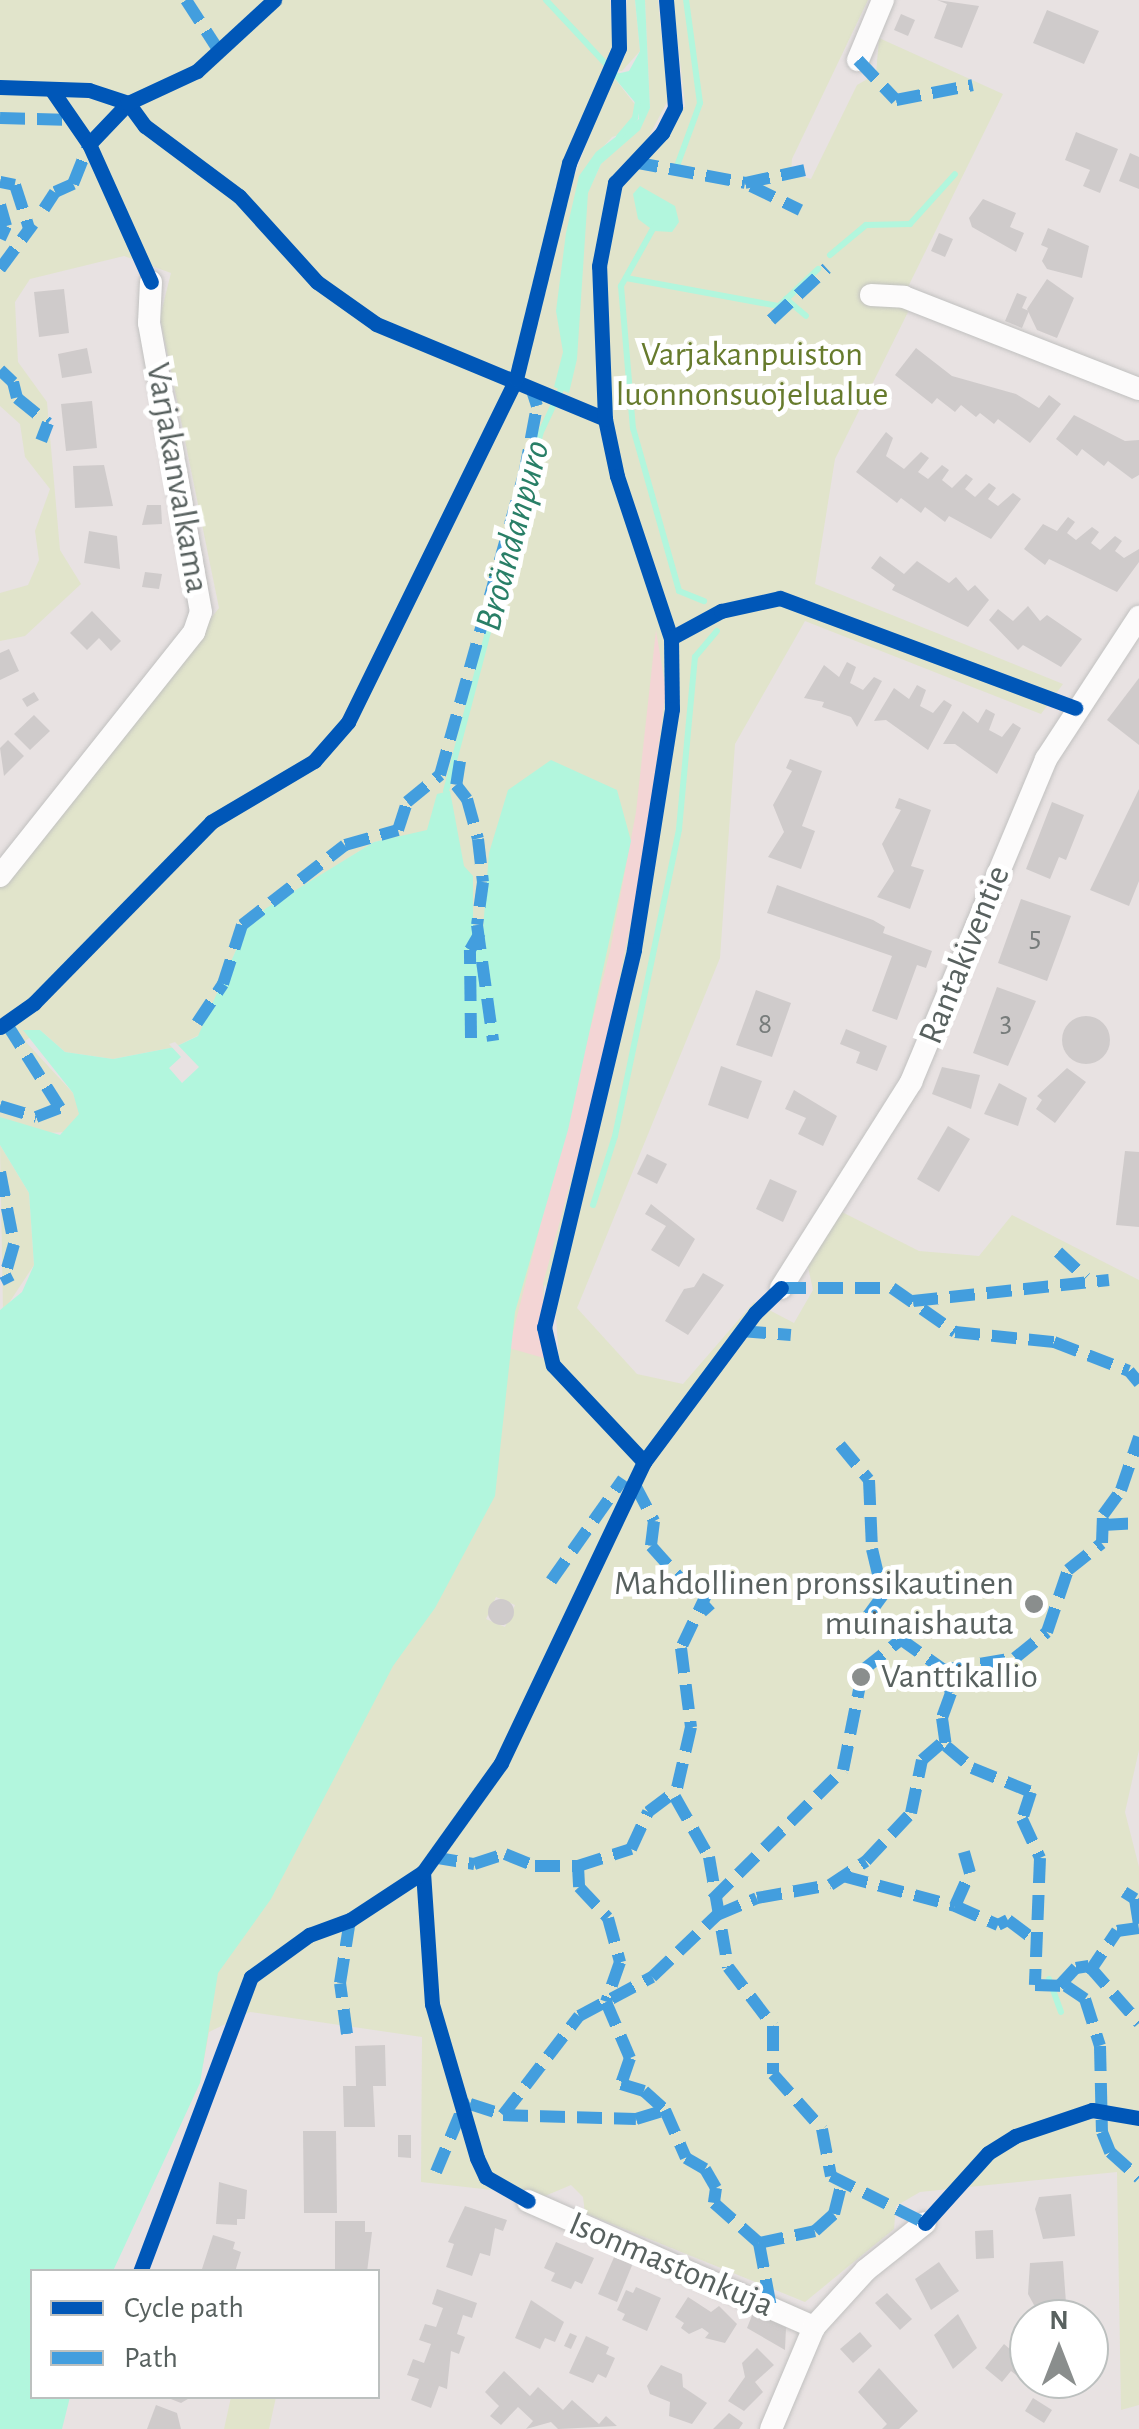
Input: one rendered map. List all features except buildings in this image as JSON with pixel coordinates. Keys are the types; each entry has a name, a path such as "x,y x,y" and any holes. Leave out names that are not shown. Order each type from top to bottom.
{"street":[{"path":"858,60 883,0"},
{"name":"Varjakanvalkama","path":"0,876 194,632 201,612 148,323 150,282"},
{"path":"871,295 904,297 1139,389"},
{"name":"Rantakiventie","path":"781,1288 911,1082 1046,758 1139,617"},
{"name":"Isonmastonkuja","path":"528,2202 814,2327"},
{"path":"771,2429 814,2327 866,2270 925,2223"}],"green space":[{"name":"Varjakanpuiston luonnonsuojelualue","path":"0,0 610,0 613,45 555,188 569,190 612,75 640,111 628,132 612,137 588,164 588,192 601,164 650,108 645,0 658,0 668,100 647,140 617,171 646,161 685,106 673,0 868,0 792,159 791,173 811,179 857,85 876,74 879,38 1003,94 906,291 910,308 835,459 815,584 1063,684 1041,714 805,621 735,744 720,958 577,1308 637,1374 683,1384 754,1302 794,1323 813,1290 807,1262 842,1212 919,1251 979,1256 1012,1215 1139,1280 1139,1750 1125,1812 1139,1867 1139,2405 1121,2410 1117,2172 920,2192 896,2206 894,2229 805,2302 585,2213 583,2197 571,2185 545,2196 421,2182 422,2037 250,2012 209,2032 203,2065 196,2063 439,829 374,842 265,910 244,932 199,1035 175,1047 113,1059 65,1052 40,1030 25,1041 73,1093 80,1113 70,1132 42,1133 0,1117 0,886 219,608 160,317 171,273 124,256 30,279 15,302 18,362 47,402 60,550 81,584 25,636 0,641 0,593 28,585 39,560 35,531 50,489 25,457 20,424 0,406","holes":["544,1285 554,1292 559,1359 544,1358","496,1597 515,1605 505,1627 486,1619"]},
{"path":"627,0 635,0 640,51 622,71 615,70 625,56"},
{"path":"0,1145 29,1193 34,1265 3,1312"},
{"path":"231,2399 276,2399 269,2429 224,2429"}],"sand":[{"path":"656,630 666,691 642,869 599,1077 543,1284 544,1358 509,1348 610,951 636,812"}],"shaded area":[{"path":"635,0 645,0 650,108 640,130 601,164 588,193 577,359 569,393 554,387 563,352 556,311 566,233 579,176 596,152 639,119 638,106 612,75 629,71 640,51"},
{"path":"640,186 675,206 679,222 672,232 654,231 638,219 633,194"},
{"path":"551,760 617,790 631,841 568,1130 515,1312 495,1496 435,1608 393,1666 271,1899 218,1973 200,2083 114,2269 30,2269 30,2399 70,2399 62,2429 0,2429 0,1310 22,1292 34,1265 29,1193 0,1145 0,1117 60,1135 79,1114 73,1093 23,1030 40,1030 65,1052 113,1059 175,1047 198,1036 244,932 265,909 374,842 427,830 437,794 450,791 464,866 473,876 473,924 482,942 489,853 508,790"}],"pier":[{"path":"175,1042 199,1067 182,1083 169,1068 181,1057 169,1044"}],"waterway":[{"path":"546,0 617,76"},
{"path":"677,166 700,103 686,0"},
{"name":"Broändanpuro","path":"619,137 635,118 638,101"},
{"path":"830,255 866,225 910,224 955,174"},
{"path":"654,227 621,286 633,428 679,591 704,601"},
{"path":"626,278 779,306 818,269"},
{"path":"786,299 806,316"},
{"name":"Broändanpuro","path":"446,791 540,434 563,385"},
{"path":"593,1205 615,1136 679,829 695,657 717,631"},
{"path":"1049,1979 1061,2012"}],"marked path":[{"path":"186,0 219,51"},
{"path":"858,60 896,100 973,85"},
{"path":"0,118 72,120"},
{"path":"44,209 55,192 73,184 89,144"},
{"path":"633,162 745,183 805,170"},
{"path":"0,182 15,185 29,228"},
{"path":"751,186 800,210"},
{"path":"0,205 6,226 0,239"},
{"path":"0,269 33,224"},
{"path":"771,320 827,268"},
{"path":"0,370 13,382 17,398 48,423 41,441"},
{"path":"197,1023 223,984 242,925 345,845 398,830 407,802 440,775 524,475 537,406 530,385"},
{"path":"460,761 456,785 467,799 478,839 483,882 477,925 493,1041"},
{"path":"471,1038 470,950 480,933"},
{"path":"0,1106 36,1117 60,1108 6,1023"},
{"path":"0,1172 14,1244 5,1275 9,1283"},
{"path":"1058,1252 1086,1278"},
{"path":"913,1301 1109,1280"},
{"path":"781,1288 892,1288 955,1332 1054,1342 1129,1371 1139,1383"},
{"path":"741,1331 791,1335"},
{"path":"944,1670 1015,1658 1047,1632 1068,1570 1102,1543 1103,1515 1121,1490 1139,1437"},
{"path":"840,1445 869,1480 872,1549 883,1595 868,1616 944,1670 951,1693 942,1718 946,1746 972,1768 1031,1792 1022,1819 1040,1858 1035,1985 1066,1986 1085,1999 1100,2046 1102,2132 1110,2152 1139,2178"},
{"path":"551,1581 623,1479"},
{"path":"635,1485 654,1521 651,1546 710,1612"},
{"path":"1103,1525 1139,1523"},
{"path":"709,1589 681,1648 691,1727 675,1797 709,1857 728,1967 773,2026 773,2074 822,2129 831,2176 925,2223"},
{"path":"712,1900 843,1770 863,1670 898,1642"},
{"path":"503,2115 579,2016 652,1977 717,1915 757,1898 830,1885 866,1861 911,1813 922,1760 944,1741"},
{"path":"578,1866 631,1849 648,1812 676,1791"},
{"path":"955,1906 970,1873 964,1852"},
{"path":"432,1857 474,1864 505,1854 535,1866 578,1866 579,1887 608,1918 620,1962 606,2002 630,2058 621,2084 644,2091 665,2110 686,2158 705,2169 716,2188 714,2203 759,2243 771,2308"},
{"path":"843,1876 955,1906 998,1925 1008,1920 1033,1939"},
{"path":"1124,1892 1135,1899 1139,1924"},
{"path":"347,2034 340,1983 350,1920"},
{"path":"1088,1974 1117,1931 1139,1928"},
{"path":"1059,1986 1076,1968 1089,1966 1139,2023"},
{"path":"436,2172 463,2107 470,2104 503,2115 636,2119 665,2110"},
{"path":"759,2243 815,2231 834,2214 842,2183"}],"cycle path":[{"path":"89,144 128,103 197,71 274,0"},
{"path":"0,1027 34,1003 211,822 314,761 348,722 516,379 569,163 619,48 618,0"},
{"path":"605,419 599,266 615,183 662,133 675,107 666,0"},
{"path":"0,87 89,90 128,103 145,126 239,196 317,282 376,324 605,419 617,476 671,638 672,709 634,950 544,1327 553,1365 644,1462"},
{"path":"51,89 89,144 151,282"},
{"path":"671,638 721,611 780,598 1075,708"},
{"path":"141,2269 251,1977 309,1935 350,1920 423,1872 501,1763 644,1462 755,1313 781,1288"},
{"path":"423,1872 432,2004 477,2158 486,2177 528,2201"},
{"path":"925,2223 988,2153 1015,2136 1092,2110 1139,2118"}],"place":[{"name":"Mahdollinen pronssikautinen muinaishauta","path":"1034,1604"},
{"name":"Vanttikallio","path":"861,1677"}]}
